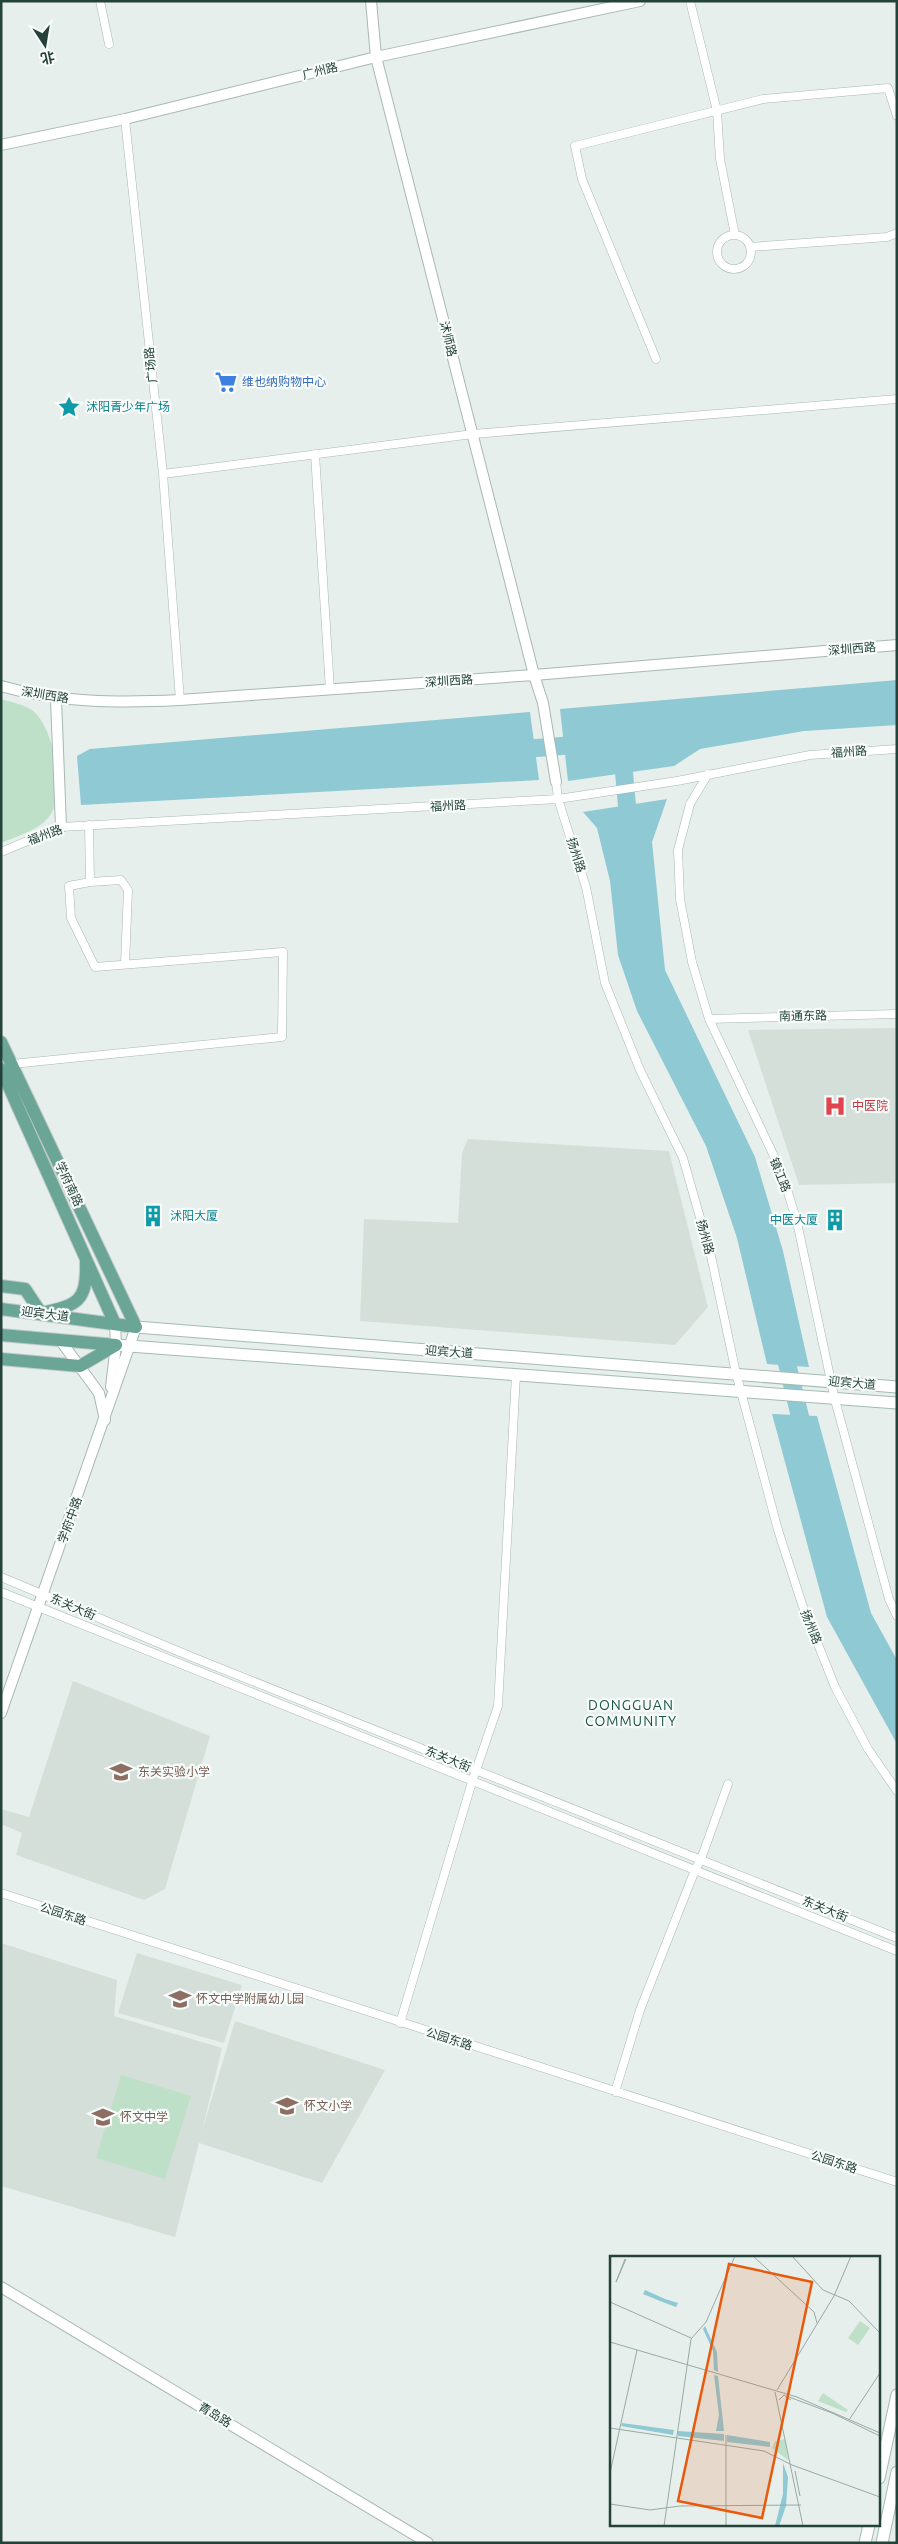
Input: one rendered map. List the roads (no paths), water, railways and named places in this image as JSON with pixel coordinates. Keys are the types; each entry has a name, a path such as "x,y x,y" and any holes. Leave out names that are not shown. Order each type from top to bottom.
{"main road":[{"name":"学府南路","path":"1,1042 6,1067 115,1324"},
{"name":"学府南路","path":"6,1067 136,1327"},
{"path":"1,1286 25,1289 41,1313 64,1308 78,1301 87,1284 86,1255"},
{"name":"迎宾大道","path":"1,1309 136,1327 341,1345 736,1373 897,1387"},
{"name":"迎宾大道","path":"1,1335 821,1399 897,1403"},
{"path":"1,1359 80,1366 116,1345"},
{"path":"880,2473 897,2395"},
{"path":"882,2543 897,2472"},
{"path":"865,2543 869,2526"}],"street":[{"path":"100,1 109,44"},
{"name":"沭师路","path":"371,1 376,57 534,675"},
{"name":"广州路","path":"1,145 125,119 376,57 640,1"},
{"path":"690,1 716,111 720,159 735,235"},
{"path":"656,359 582,179 575,146 763,99 888,88 897,116"},
{"name":"广场路","path":"125,119 163,474 180,700"},
{"path":"750,247 887,237 897,232"},
{"path":"735,235 744,239 750,247 750,258 742,267 731,269 721,264 716,253 717,247 724,238 735,235"},
{"path":"163,474 472,434 897,399"},
{"path":"315,454 330,690"},
{"name":"深圳西路","path":"1,686 56,699 123,703 534,675 897,645"},
{"name":"扬州路","path":"534,675 543,703 558,799 586,887 605,983 640,1070 683,1158 711,1256 736,1373 778,1530 809,1622 835,1688 868,1749 897,1791"},
{"path":"56,699 61,827"},
{"name":"福州路","path":"1,852 61,827 558,799 677,781 810,755 897,749"},
{"name":"镇江路","path":"708,774 690,804 678,850 680,899 692,962 709,1019 782,1173 804,1250 835,1400 871,1535 897,1616"},
{"path":"89,825 90,882"},
{"path":"6,1067 282,1037 283,952 95,967 71,918 69,886 90,882 121,880 128,890 125,964"},
{"name":"南通东路","path":"709,1019 897,1014"},
{"path":"105,1420 116,1345 115,1324"},
{"name":"学府中路","path":"1,1713 136,1327"},
{"path":"60,1340 99,1393 105,1420"},
{"path":"400,2023 472,1782 499,1700 516,1375"},
{"name":"东关大街","path":"1,1577 192,1657 897,1938"},
{"name":"东关大街","path":"1,1592 897,1951"},
{"path":"615,2092 640,2010 694,1870 701,1859 728,1784"},
{"name":"公园东路","path":"1,1894 897,2182"},
{"name":"青岛路","path":"1,2288 428,2543"}],"water":[{"path":"897,680 897,725 804,731 700,749 674,766 568,781 560,709"},
{"path":"530,712 539,780 81,805 77,756 90,749"},
{"path":"667,799 652,842 665,970 755,1157 783,1251 809,1367 767,1364 737,1238 706,1146 637,1011 618,955 610,881 597,828 583,812"},
{"path":"772,1414 817,1416 871,1613 897,1660 897,1744 827,1617"}],"waterway":[{"path":"511,750 587,744"},
{"path":"622,750 629,828"},
{"path":"782,1343 805,1437"}],"place":[{"name":"维也纳购物中心","path":"226,382"},
{"name":"沭阳青少年广场","path":"69,407"},
{"name":"中医院","path":"835,1106"},
{"name":"沭阳大厦","path":"153,1216"},
{"name":"中医大厦","path":"835,1220"},
{"name":"东关实验小学","path":"121,1772"},
{"name":"怀文中学附属幼儿园","path":"180,1999"},
{"name":"怀文小学","path":"287,2106"},
{"name":"怀文中学","path":"103,2117"}],"district":[{"name":"DONGGUAN COMMUNITY","path":"631,1714"}]}
